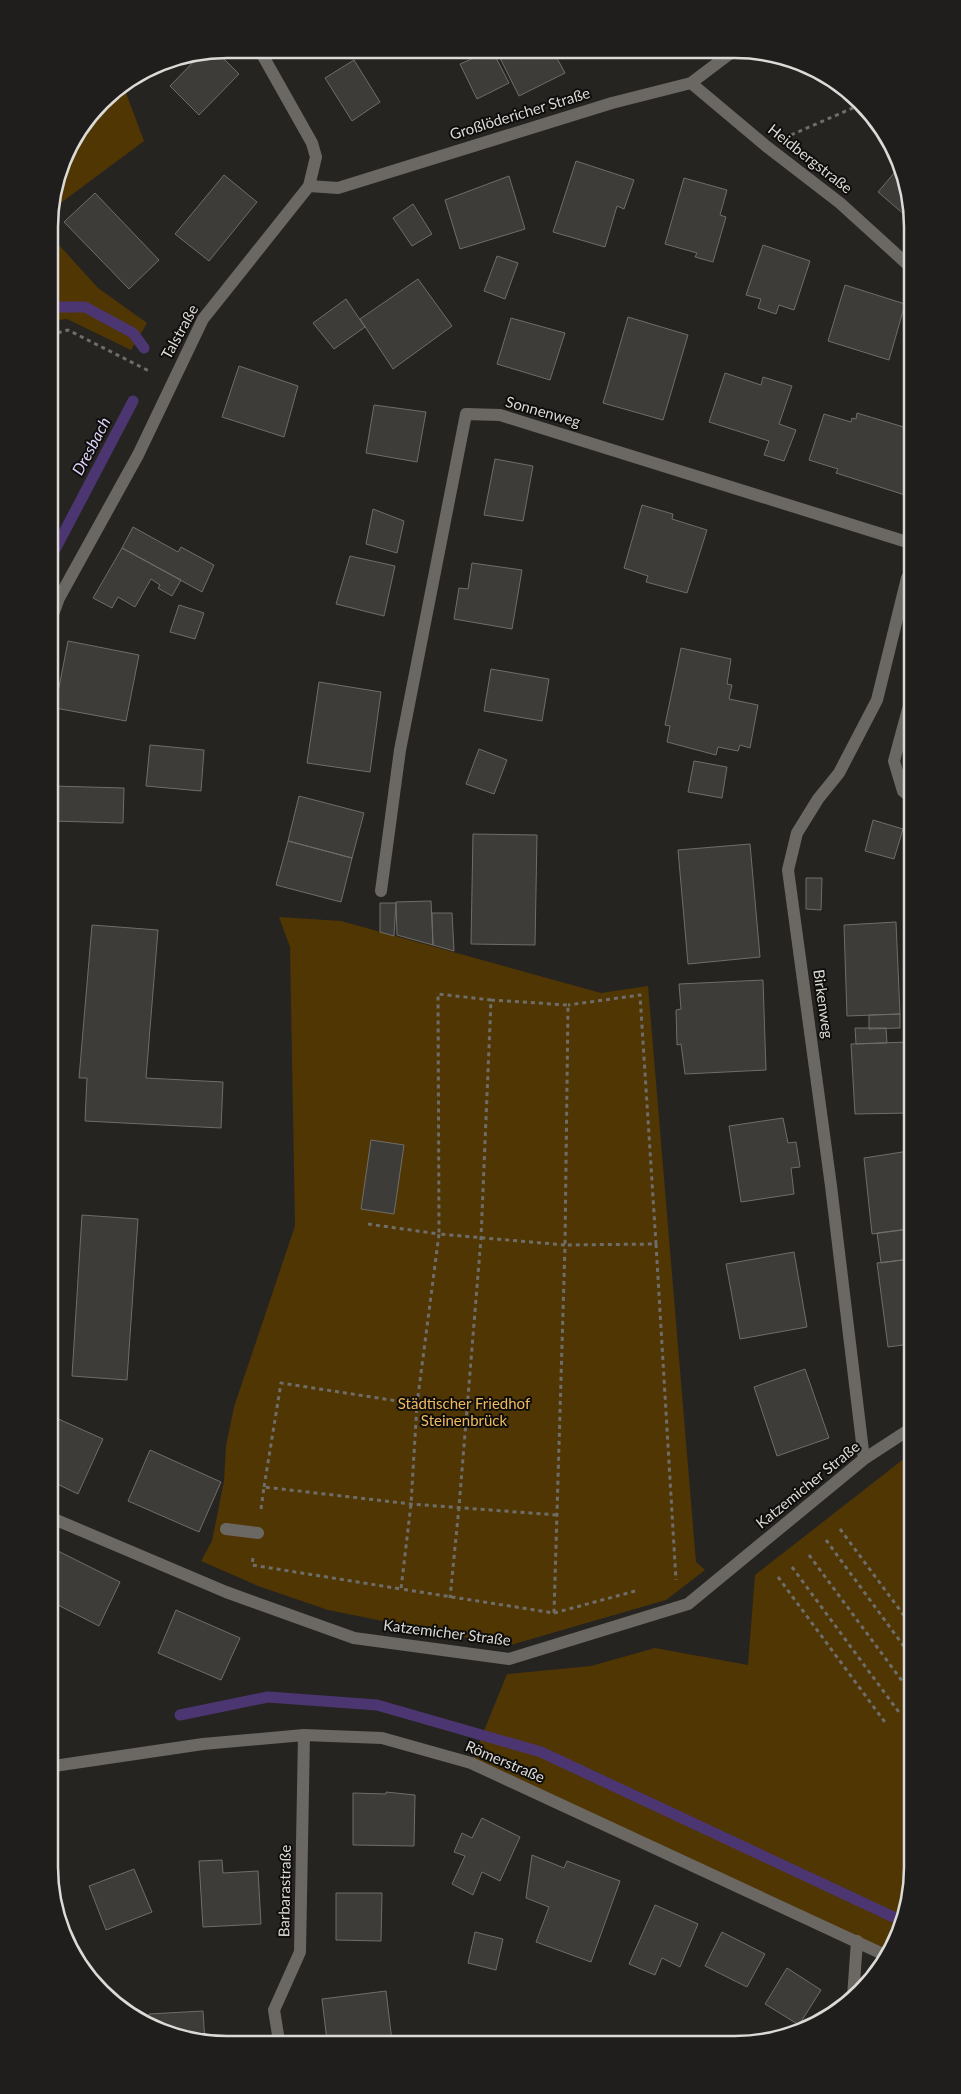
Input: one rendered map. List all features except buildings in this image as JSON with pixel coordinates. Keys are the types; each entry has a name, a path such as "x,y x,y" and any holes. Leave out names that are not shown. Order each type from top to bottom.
{"street":[{"name":"Talstraße","path":"58,600 138,454 203,320 309,186 316,157 312,143 263,58"},
{"name":"Großlödericher Straße","path":"309,186 338,188 612,103 691,83 724,58"},
{"name":"Heidbergstraße","path":"691,83 766,146 840,203 904,261"},
{"name":"Sonnenweg","path":"381,891 400,750 466,414 500,415 904,541"},
{"name":"Birkenweg","path":"864,1459 788,870 797,834 818,799 839,773 877,700 904,595"},
{"path":"904,725 894,761 904,792"},
{"name":"Katzemicher Straße","path":"58,1520 226,1592 354,1638 510,1659 688,1604 864,1459 903,1433"},
{"path":"226,1529 258,1533"},
{"name":"Römerstraße","path":"58,1765 203,1744 304,1735 382,1738 471,1762 880,1953"},
{"name":"Barbarastraße","path":"278,2036 274,2010 300,1952 304,1735"},
{"path":"853,1988 857,1941"}],"path":[{"path":"766,146 854,107"},
{"path":"58,333 68,330 172,383"},
{"path":"401,1589 411,1504 417,1404 439,1234 438,994 568,1006 640,995 676,1580 667,1583"},
{"path":"450,1598 460,1507 481,1238 491,1000"},
{"path":"554,1613 565,1244 568,1006"},
{"path":"368,1224 439,1234 565,1244 656,1244"},
{"path":"417,1404 281,1383 252,1565 450,1598 554,1613 648,1588"},
{"path":"264,1487 411,1504 557,1515"},
{"path":"840,1529 903,1615"},
{"path":"826,1540 903,1645"},
{"path":"809,1555 903,1682"},
{"path":"792,1567 902,1715"},
{"path":"778,1577 887,1725"}],"green space":[{"path":"125,91 144,141 59,204 63,183 70,162 86,133 107,107"},
{"path":"58,244 98,288 147,323 131,350 67,319 58,320"},
{"name":"Städtischer Friedhof Steinenbrück","path":"279,917 341,921 601,993 648,986 696,1562 705,1570 666,1600 507,1646 328,1610 258,1586 201,1561 212,1541 224,1481 226,1446 234,1407 295,1226 290,947"},
{"path":"903,1459 903,1878 898,1911 891,1932 880,1953 471,1763 507,1674 591,1666 655,1648 748,1665 755,1575"}],"waterway":[{"name":"Dresbach","path":"58,307 85,307 133,333 144,348"},
{"name":"Dresbach","path":"58,544 133,401"},
{"path":"180,1715 268,1697 377,1705 541,1752 896,1918"}]}
